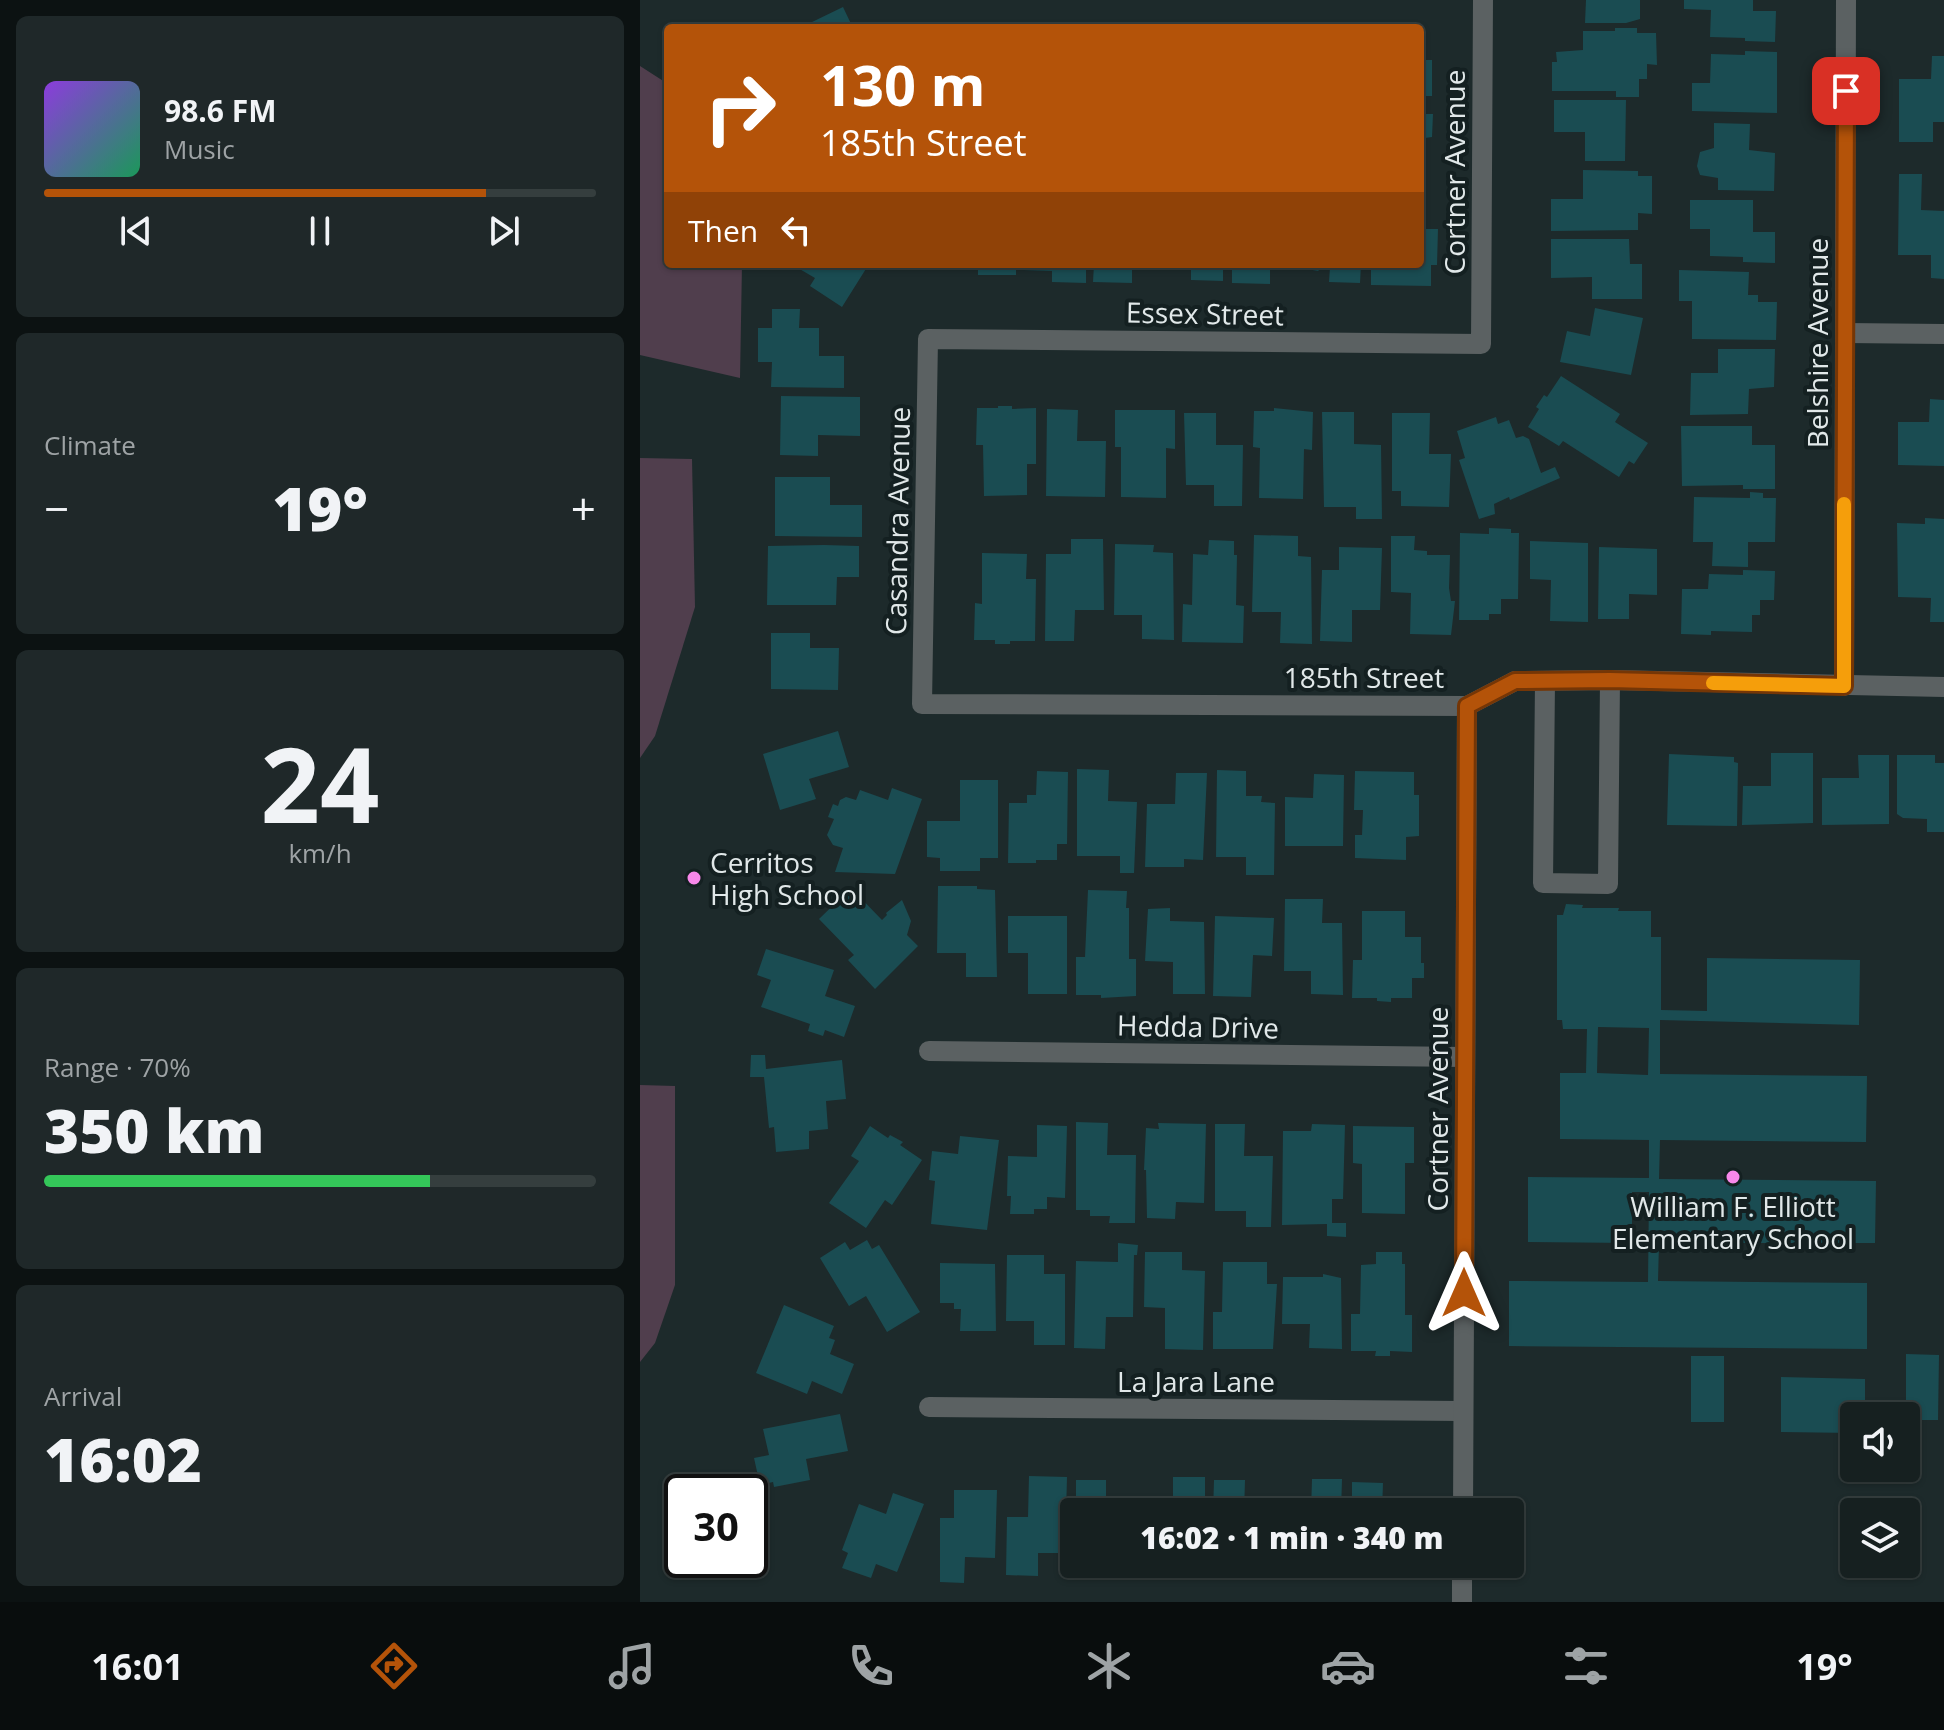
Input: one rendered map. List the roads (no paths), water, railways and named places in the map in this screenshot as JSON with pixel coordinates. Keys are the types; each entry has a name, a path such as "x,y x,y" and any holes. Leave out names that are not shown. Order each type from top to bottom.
{"street":[{"name":"Cortner Avenue","path":"1481,344 1483,0"},
{"name":"Belshire Avenue","path":"1844,686 1846,0"},
{"path":"1845,333 1944,334"},
{"name":"Essex Street","path":"928,339 1481,344"},
{"name":"Casandra Avenue","path":"922,704 928,339"},
{"path":"1545,681 1543,883 1608,884 1610,680"},
{"name":"185th Street","path":"922,704 1467,706 1515,681 1944,687"},
{"name":"Cortner Avenue","path":"1463,1498 1467,706"},
{"name":"Hedda Drive","path":"929,1051 1465,1057"},
{"name":"La Jara Lane","path":"929,1407 1463,1411"},
{"path":"1462,1578 1462,1602"}],"place":[{"name":"Cerritos High School","path":"694,878"},
{"name":"William F. Elliott Elementary School","path":"1733,1177"}]}
